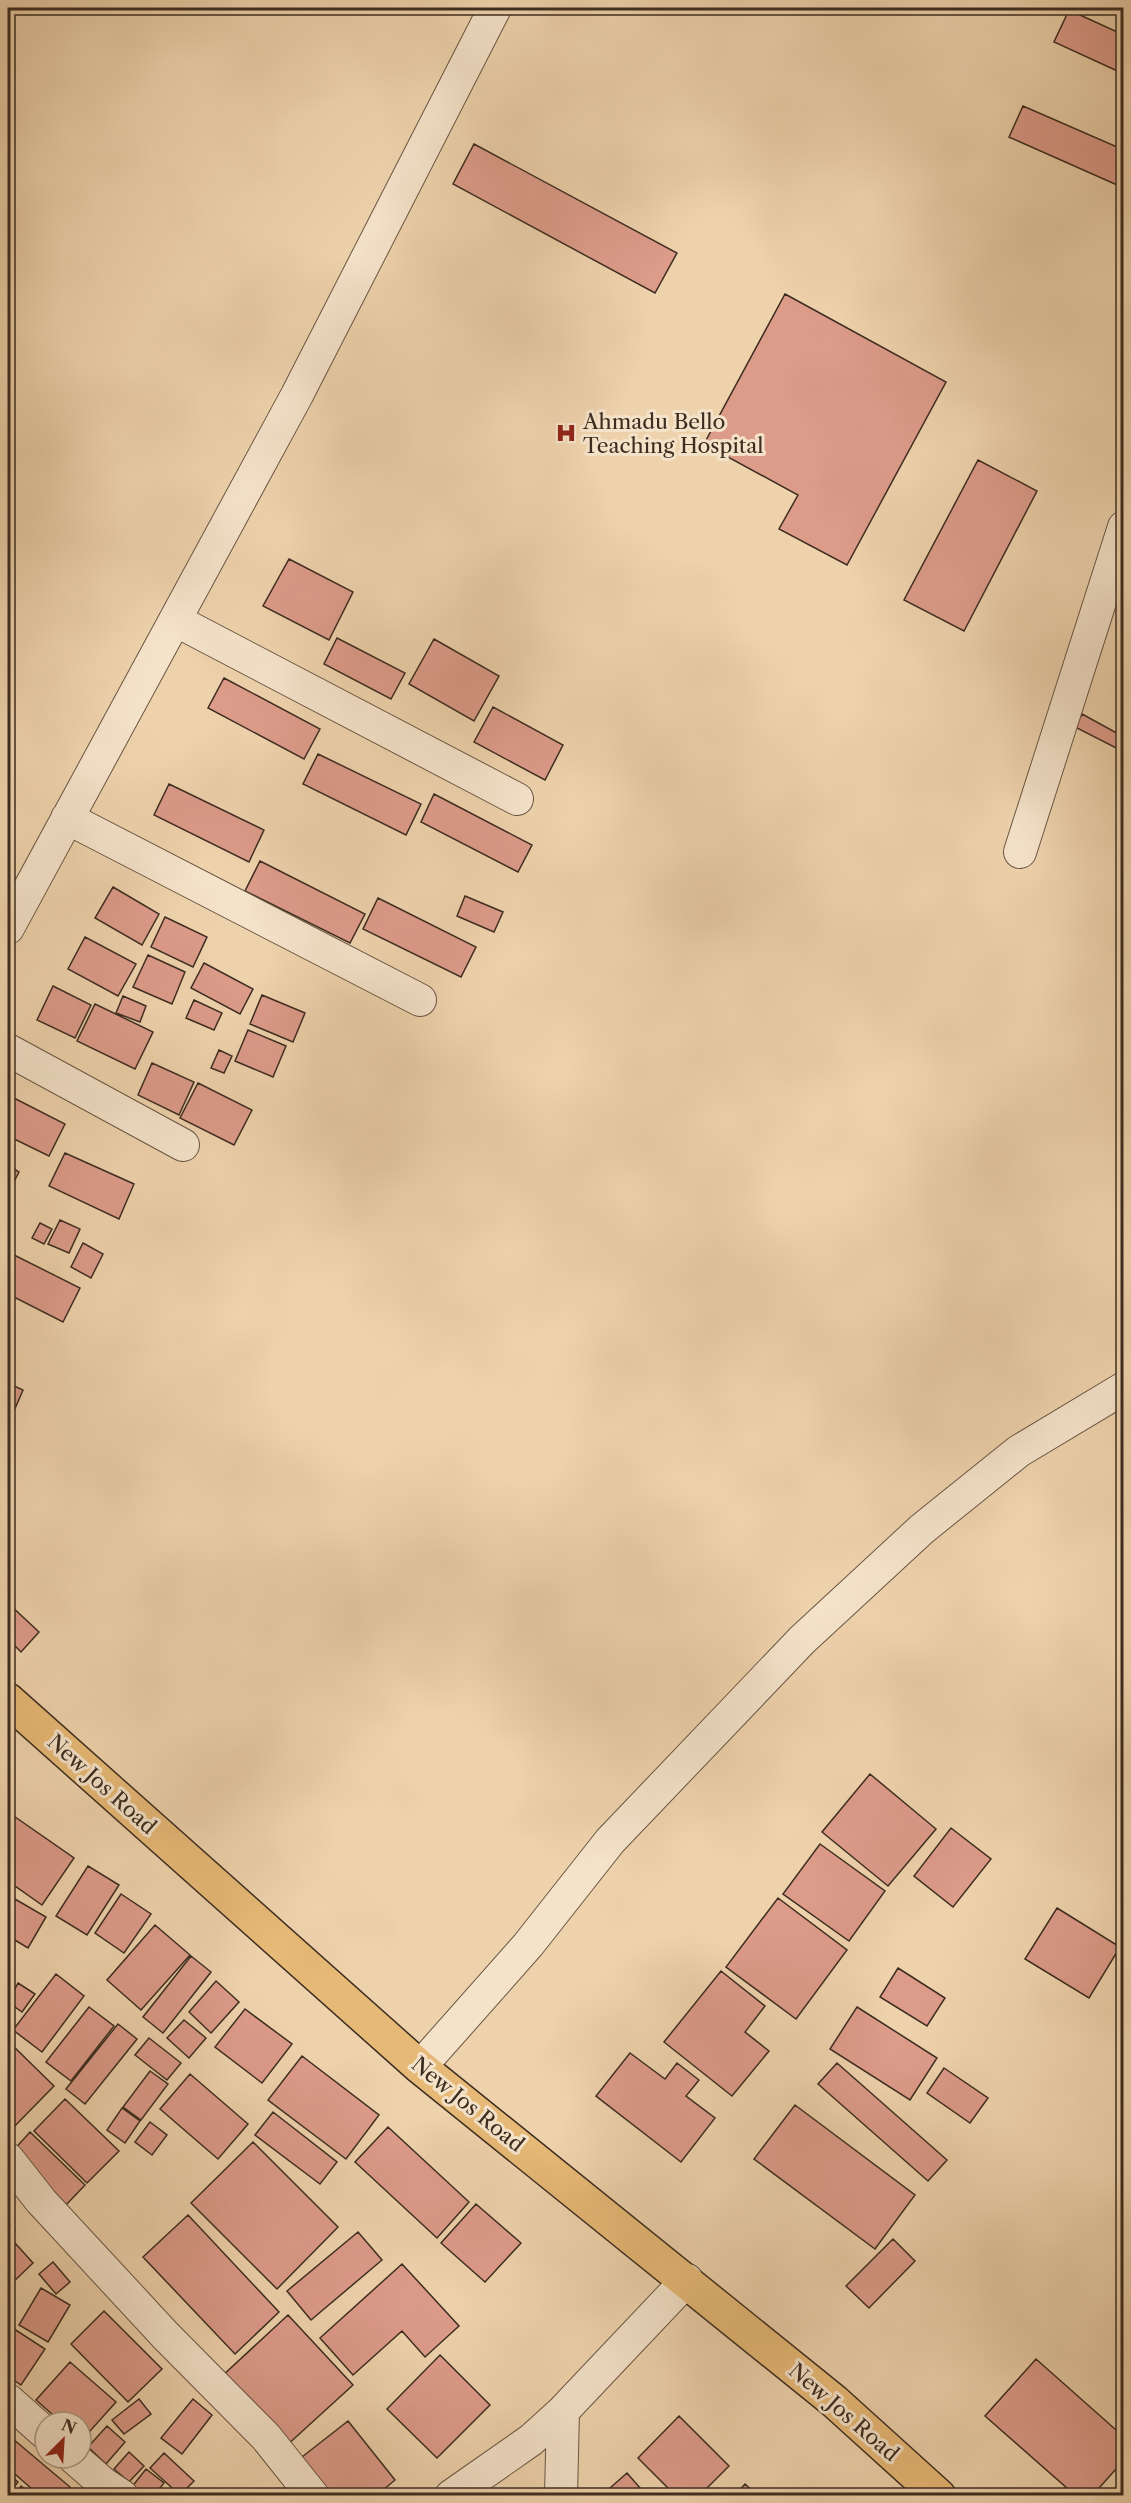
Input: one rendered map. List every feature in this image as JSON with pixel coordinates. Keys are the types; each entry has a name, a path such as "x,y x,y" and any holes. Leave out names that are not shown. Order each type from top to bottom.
{"highway":[{"name":"New Jos Road","path":"8,1700 420,2067 687,2280 834,2401 939,2496"}],"street":[{"path":"8,928 15,892 67,818 175,620 297,395 495,8"},
{"path":"1020,852 1124,527"},
{"path":"175,620 517,799"},
{"path":"67,818 420,1000"},
{"path":"8,1050 183,1145"},
{"path":"420,2067 528,1945 610,1840 802,1640 922,1529 1019,1451 1124,1388"},
{"path":"8,2159 41,2201 165,2335 266,2437 313,2496"},
{"path":"452,2496 531,2440 563,2411 687,2280"},
{"path":"8,2400 33,2422"},
{"path":"561,2496 563,2411"},
{"path":"88,2470 122,2496"}],"building":[{"path":"1069,10 1124,35 1124,74 1054,42"},
{"path":"1023,106 1124,150 1124,188 1009,137"},
{"path":"474,144 677,253 655,293 453,184"},
{"path":"785,294 946,382 847,565 779,529 798,495 704,444"},
{"path":"978,460 1037,491 964,631 904,600"},
{"path":"289,559 353,592 329,640 263,606"},
{"path":"337,638 405,673 391,699 324,664"},
{"path":"434,639 499,676 474,721 409,684"},
{"path":"224,678 320,729 304,759 208,708"},
{"path":"493,707 563,745 545,780 474,742"},
{"path":"1082,714 1124,737 1124,752 1075,727"},
{"path":"318,754 421,804 406,835 303,784"},
{"path":"169,784 264,830 249,862 154,815"},
{"path":"434,794 532,845 518,872 421,822"},
{"path":"260,861 365,914 350,943 245,891"},
{"path":"113,887 159,914 142,945 95,918"},
{"path":"465,896 503,912 494,932 457,916"},
{"path":"378,898 476,947 461,977 363,929"},
{"path":"165,917 207,937 193,967 151,947"},
{"path":"85,937 136,964 118,996 68,969"},
{"path":"1124,939 1124,954 1118,951"},
{"path":"148,955 185,972 172,1004 133,987"},
{"path":"204,963 253,989 240,1014 191,988"},
{"path":"53,986 91,1005 75,1038 37,1020"},
{"path":"262,995 305,1013 293,1042 250,1024"},
{"path":"123,996 146,1006 140,1022 116,1013"},
{"path":"194,1000 222,1013 214,1030 186,1018"},
{"path":"95,1004 153,1032 135,1069 77,1041"},
{"path":"248,1030 286,1046 273,1077 235,1061"},
{"path":"219,1050 232,1056 224,1073 211,1068"},
{"path":"152,1063 194,1082 179,1115 138,1095"},
{"path":"198,1083 252,1110 234,1145 180,1118"},
{"path":"8,1095 65,1124 49,1156 8,1136"},
{"path":"65,1153 134,1184 119,1219 49,1186"},
{"path":"8,1165 19,1172 8,1193"},
{"path":"60,1220 80,1229 69,1253 48,1244"},
{"path":"40,1223 52,1229 44,1244 32,1238"},
{"path":"8,1226 14,1229 8,1241"},
{"path":"83,1243 103,1254 91,1278 71,1267"},
{"path":"10,1253 80,1288 63,1322 8,1294 8,1257"},
{"path":"8,1383 23,1390 10,1420 8,1419"},
{"path":"8,1603 39,1632 21,1652 8,1639"},
{"path":"870,1774 936,1829 888,1886 822,1832"},
{"path":"8,1812 74,1858 42,1905 8,1881"},
{"path":"951,1828 991,1859 953,1907 914,1876"},
{"path":"820,1844 885,1891 849,1941 783,1894"},
{"path":"88,1866 119,1885 87,1935 56,1916"},
{"path":"121,1894 151,1914 124,1953 95,1933"},
{"path":"8,1895 46,1917 28,1948 8,1936"},
{"path":"778,1898 847,1950 796,2019 726,1967"},
{"path":"1057,1908 1120,1947 1089,1998 1025,1959"},
{"path":"155,1925 190,1955 141,2010 107,1980"},
{"path":"191,1956 211,1972 163,2033 143,2017"},
{"path":"898,1968 945,1998 927,2026 880,1997"},
{"path":"721,1971 765,2006 745,2032 769,2051 732,2096 664,2042"},
{"path":"56,1974 84,1996 42,2052 13,2030"},
{"path":"216,1981 239,2002 211,2033 189,2012"},
{"path":"18,1983 35,1994 22,2012 8,2002"},
{"path":"89,2007 114,2026 71,2081 46,2062"},
{"path":"857,2007 937,2058 910,2100 830,2049"},
{"path":"245,2009 292,2044 262,2083 215,2047"},
{"path":"184,2020 206,2038 189,2058 167,2038"},
{"path":"118,2024 137,2039 85,2104 66,2089"},
{"path":"149,2038 181,2063 167,2080 135,2055"},
{"path":"8,2041 54,2086 8,2133"},
{"path":"630,2053 665,2079 677,2063 699,2080 686,2096 715,2118 681,2162 596,2096"},
{"path":"302,2056 379,2115 346,2159 268,2100"},
{"path":"837,2063 947,2160 928,2181 818,2084"},
{"path":"944,2068 988,2098 970,2123 927,2093"},
{"path":"150,2071 168,2084 141,2120 123,2107"},
{"path":"190,2074 248,2124 218,2159 160,2109"},
{"path":"65,2099 119,2151 87,2183 34,2131"},
{"path":"795,2105 915,2195 875,2249 754,2159"},
{"path":"122,2108 140,2121 125,2143 107,2130"},
{"path":"273,2112 337,2162 320,2184 255,2135"},
{"path":"150,2122 167,2135 152,2155 135,2142"},
{"path":"388,2127 469,2202 437,2238 355,2162"},
{"path":"30,2132 85,2185 66,2205 12,2152"},
{"path":"253,2142 338,2227 277,2289 191,2203"},
{"path":"476,2204 521,2243 485,2282 441,2243"},
{"path":"188,2215 279,2312 235,2354 143,2257"},
{"path":"8,2221 15,2230 8,2235"},
{"path":"358,2232 382,2260 311,2320 287,2291"},
{"path":"893,2239 915,2261 869,2308 846,2286"},
{"path":"15,2243 33,2263 8,2287 8,2250"},
{"path":"53,2262 70,2282 56,2294 39,2274"},
{"path":"402,2264 459,2326 425,2357 402,2331 353,2375 320,2338"},
{"path":"41,2288 70,2305 48,2342 19,2325"},
{"path":"104,2311 162,2369 128,2402 71,2344"},
{"path":"288,2315 353,2385 285,2447 220,2378"},
{"path":"8,2325 45,2349 21,2385 8,2376"},
{"path":"440,2355 490,2405 437,2458 387,2409"},
{"path":"1036,2359 1124,2437 1124,2460 1092,2496 1076,2496 985,2416"},
{"path":"70,2362 116,2402 93,2428 93,2410 47,2410 36,2400"},
{"path":"139,2399 151,2414 124,2434 112,2420"},
{"path":"193,2399 212,2415 182,2454 161,2438"},
{"path":"679,2416 729,2466 699,2496 676,2496 638,2458"},
{"path":"348,2421 395,2480 376,2496 319,2496 293,2464"},
{"path":"107,2426 125,2442 106,2464 93,2452 93,2441"},
{"path":"13,2439 33,2456 33,2470 50,2470 70,2487 63,2496 40,2496 8,2468 8,2446"},
{"path":"129,2452 144,2466 129,2482 114,2469"},
{"path":"164,2453 194,2481 180,2495 150,2468"},
{"path":"146,2469 164,2483 154,2496 140,2496 131,2488"},
{"path":"8,2473 18,2482 8,2494"},
{"path":"627,2473 647,2496 601,2496"},
{"path":"745,2484 758,2496 734,2496"},
{"path":"21,2486 34,2496 14,2496"}],"place":[{"name":"Ahmadu Bello Teaching Hospital","path":"566,433"}]}
